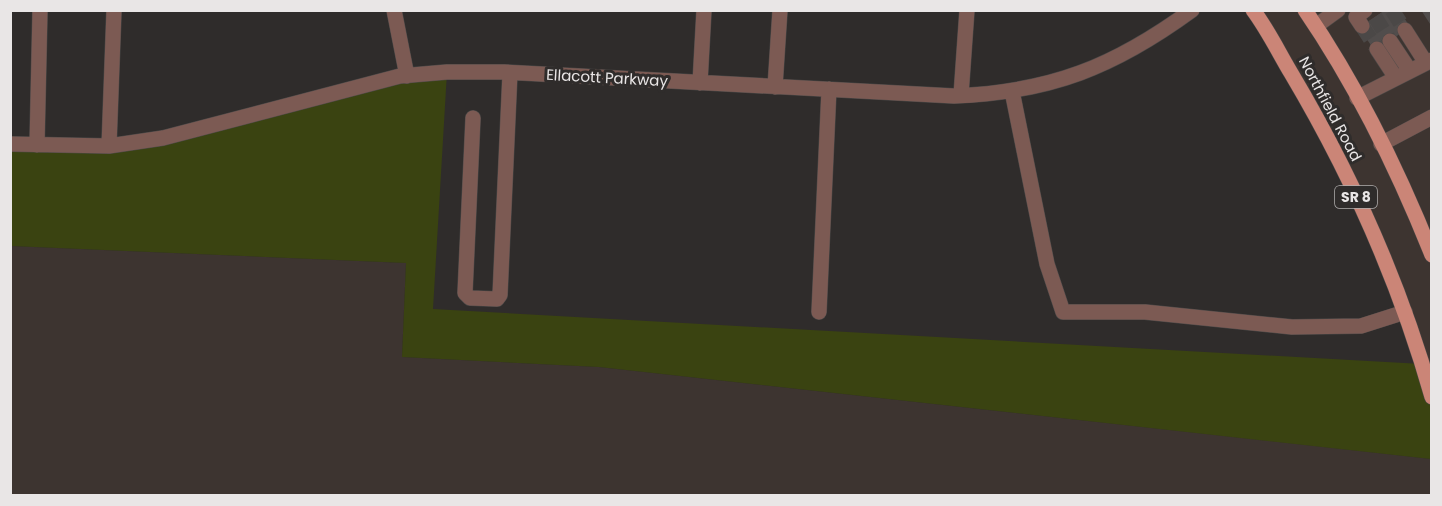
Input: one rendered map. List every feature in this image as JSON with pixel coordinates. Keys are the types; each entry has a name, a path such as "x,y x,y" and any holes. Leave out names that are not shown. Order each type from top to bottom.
{"main road":[{"name":"Northfield Road","path":"1253,10 1327,137 1371,229 1405,312 1431,397"},
{"name":"Northfield Road","path":"1305,10 1357,98 1403,186 1431,255"}],"street":[{"path":"36,145 40,10"},
{"path":"109,146 114,10"},
{"path":"394,10 407,76"},
{"path":"700,83 704,10"},
{"path":"775,87 780,10"},
{"path":"962,95 967,10"},
{"name":"Ellacott Parkway","path":"10,144 109,146 164,138 407,76 447,72 981,95 1012,91 1071,77 1101,65 1149,41 1192,10"},
{"path":"1316,26 1338,10"},
{"path":"1357,98 1429,62 1405,30"},
{"path":"1384,45 1403,75"},
{"path":"473,118 465,293 470,298 497,299 500,295 510,73"},
{"path":"819,312 829,89"},
{"path":"1012,91 1047,264 1063,312 1145,312 1292,327 1361,326 1405,312"},
{"path":"1381,144 1431,117"}],"shaded area":[{"path":"1253,11 1431,11 1431,397 1389,272"},
{"path":"11,246 406,263 402,357 599,367 1432,459 1431,496 11,496"}],"green space":[{"path":"447,72 433,309 1422,364 1431,397 1431,459 599,367 402,357 406,263 11,246 11,144 100,147"}],"building":[{"path":"1385,10 1399,10 1410,27 1375,51 1359,28"},
{"path":"1421,10 1432,10 1432,27"}],"tunnel":[{"path":"1392,10 1405,30"},
{"path":"1375,17 1390,41"},
{"path":"1362,26 1377,49"}]}
